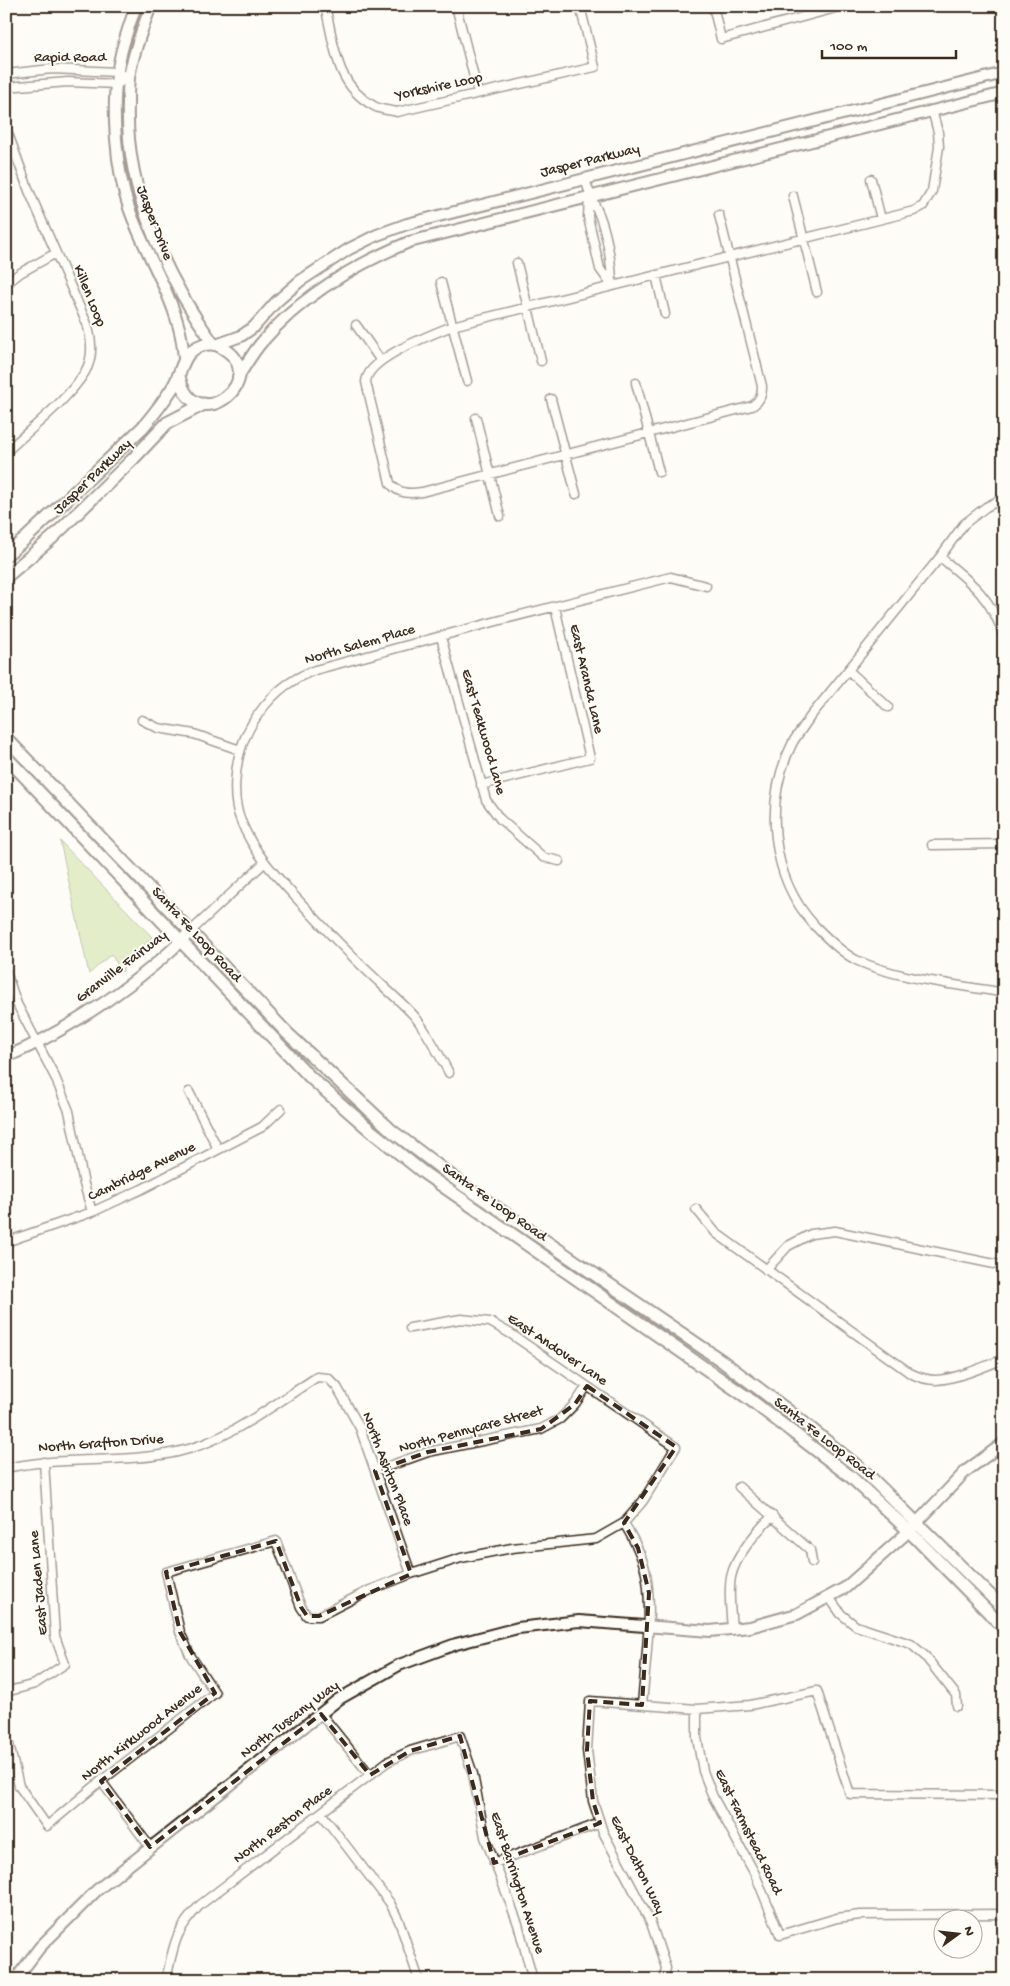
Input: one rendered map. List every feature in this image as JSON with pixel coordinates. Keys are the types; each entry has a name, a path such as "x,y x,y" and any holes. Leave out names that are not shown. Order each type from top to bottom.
{"main road":[{"path":"214,344 230,353 235,360 238,377 233,392 227,398 220,402 204,404 194,400 187,394 179,376 180,370 184,358 197,347 214,344"},
{"name":"Jasper Parkway","path":"6,554 144,427 160,408 179,376"},
{"name":"Jasper Parkway","path":"6,577 52,538 167,423 204,404"},
{"name":"Santa Fe Loop Road","path":"6,738 287,1033 392,1131 466,1187 730,1367 799,1418 867,1474 1004,1609"},
{"name":"Santa Fe Loop Road","path":"6,757 311,1078 370,1130 424,1173 748,1398 850,1477 909,1532 1004,1628"}],"street":[{"name":"Jasper Drive","path":"136,6 127,30 117,72 116,142 128,207 171,305 179,328 184,358"},
{"name":"Jasper Drive","path":"151,6 140,34 129,79 127,128 131,163 151,229 180,293 214,344"},
{"name":"Yorkshire Loop","path":"325,6 343,76 353,92 376,107 397,112 595,67 580,6"},
{"path":"456,6 478,93"},
{"path":"713,6 721,38 844,6"},
{"name":"Rapid Road","path":"6,74 52,69 117,72 129,79"},
{"name":"Jasper Parkway","path":"214,344 241,336 254,327 276,302 300,282 349,249 377,235 407,224 1004,73"},
{"name":"Rapid Road","path":"6,87 68,82 117,84 129,79"},
{"path":"238,377 261,343 288,314 315,292 381,254 409,242 589,195 1004,93"},
{"path":"719,215 729,258 762,386 762,394 757,403 752,406 422,492 404,493 394,488 390,483 366,382 368,372 381,361 414,343 452,326 729,258 914,211 923,206 932,191 939,147 938,132 932,110"},
{"name":"Killen Loop","path":"6,128 9,142 87,324 92,340 90,358 85,372 68,394 6,452"},
{"path":"585,178 589,195 599,215 612,266 612,286"},
{"path":"871,179 881,219"},
{"path":"589,195 588,217 600,269 612,286"},
{"path":"793,196 817,292"},
{"path":"6,284 20,273 56,252"},
{"path":"517,263 541,361"},
{"path":"656,275 665,314"},
{"path":"441,282 467,381"},
{"path":"356,325 381,361"},
{"path":"636,383 659,472"},
{"path":"551,399 576,494"},
{"path":"476,418 500,516"},
{"path":"1004,498 986,507 964,524 940,557 810,717 793,743 780,778 774,812 777,848 787,884 801,911 827,939 854,959 878,968 1004,993"},
{"path":"940,557 981,592 993,610 1004,637"},
{"name":"North Salem Place","path":"449,1073 436,1047 415,1017 343,949 264,863 251,842 240,820 236,800 240,750 247,733 259,712 294,679 315,670 441,637 497,620 671,577 706,586"},
{"name":"East Aranda Lane","path":"481,785 590,758 555,607"},
{"name":"East Teakwood Lane","path":"441,637 486,800 500,819 542,857 558,861"},
{"path":"848,670 888,707"},
{"path":"142,720 158,728 194,734 240,750"},
{"path":"932,845 1004,844"},
{"name":"Granville Fairway","path":"6,1057 36,1044 96,1007 136,978 181,941 264,863"},
{"path":"6,972 17,1004 36,1044 55,1077 69,1112 84,1184 92,1212"},
{"path":"189,1092 218,1149"},
{"name":"Cambridge Avenue","path":"6,1242 92,1212 142,1189 262,1126 281,1109"},
{"path":"696,1209 716,1233 910,1374 936,1380 1004,1359"},
{"path":"766,1270 788,1246 811,1234 836,1231 1004,1266"},
{"name":"East Andover Lane","path":"410,1328 461,1319 490,1322 511,1334 676,1447"},
{"name":"North Grafton Drive","path":"6,1468 44,1462 140,1457 178,1452 233,1430 317,1377 328,1378"},
{"name":"North Ashton Place","path":"328,1378 337,1386 360,1428 411,1574"},
{"name":"North Pennycare Street","path":"375,1471 428,1452 541,1429 560,1419 587,1386"},
{"name":"North Tuscany Way","path":"15,1980 40,1947 96,1890 339,1699 399,1665 456,1644 518,1628 579,1622 710,1631 750,1627 797,1614 845,1588 909,1532 966,1471 1004,1443"},
{"name":"North Kirkwood Avenue","path":"6,1732 19,1786 47,1826 101,1781 215,1693 190,1655 180,1632 166,1572 276,1541 301,1607 307,1616 319,1616 370,1590 411,1574 462,1558 512,1548 596,1539 624,1523 643,1501 676,1447"},
{"name":"East Jaden Lane","path":"6,1692 35,1684 65,1664 55,1636 44,1462"},
{"path":"739,1487 810,1550 812,1562"},
{"path":"732,1629 731,1578 735,1564 761,1527 773,1516"},
{"path":"624,1523 638,1548 645,1570 649,1593 642,1705 697,1709 750,1705 817,1691 850,1794 1004,1796"},
{"path":"830,1597 841,1614 856,1626 910,1644 925,1656 956,1695 957,1706"},
{"name":"East Dalton Way","path":"642,1705 590,1702 587,1758 593,1801 603,1832 651,1923 666,1968 664,1980"},
{"name":"East Farmstead Road","path":"697,1709 697,1738 703,1771 713,1797 755,1874 780,1935 837,1918 860,1915 1004,1914"},
{"path":"321,1714 370,1775"},
{"name":"North Reston Place","path":"166,1980 176,1936 186,1920 200,1905 387,1762 410,1751 460,1736"},
{"name":"East Barrington Avenue","path":"460,1736 473,1774 485,1837 518,1924 533,1980"},
{"path":"101,1781 150,1847"},
{"path":"320,1813 390,1903 399,1921 419,1980"},
{"path":"494,1863 600,1823"}],"highlighted area":[{"path":"587,1386 676,1447 624,1523 638,1548 649,1593 642,1705 590,1701 587,1750 593,1801 600,1823 494,1863 460,1736 410,1751 370,1775 321,1714 150,1847 101,1781 215,1693 180,1632 166,1572 276,1541 301,1607 307,1616 319,1616 411,1574 375,1471 428,1452 541,1429 575,1404"}],"green space":[{"path":"60,841 152,937 124,966 122,972 111,954 89,974"}]}
